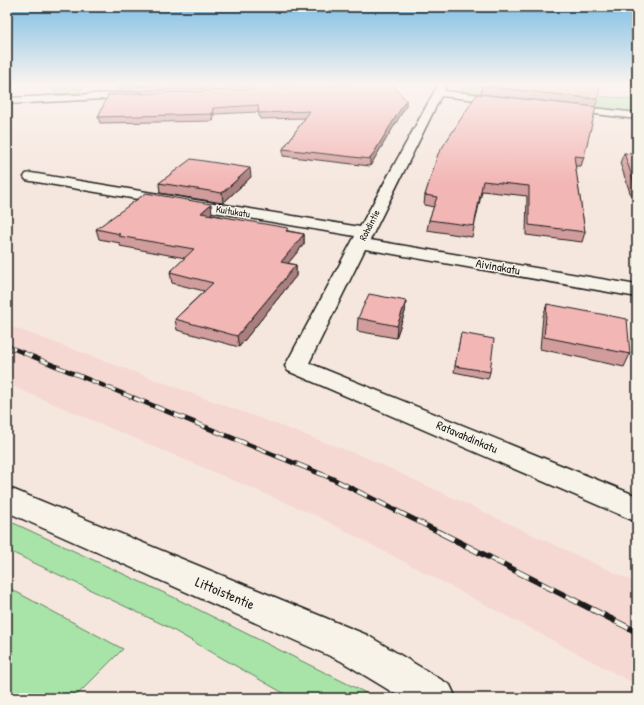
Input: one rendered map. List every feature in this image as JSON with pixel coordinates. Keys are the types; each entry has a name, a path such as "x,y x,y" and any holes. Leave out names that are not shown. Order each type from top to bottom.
{"street":[{"name":"Rohdintie","path":"296,366 425,118"},
{"name":"Kuitukatu","path":"31,177 362,238"},
{"name":"Aivinakatu","path":"362,238 637,291"},
{"name":"Ratavahdinkatu","path":"296,366 637,509"},
{"name":"Littoistentie","path":"7,499 354,648 436,698"}],"shaded area":[{"path":"7,325 365,457 637,583 637,685 317,516 7,384"}],"green space":[{"path":"7,520 171,596 376,698 292,698 164,625 7,550"},
{"path":"7,587 123,649 74,698 7,698"}],"building":[{"path":"305,118 395,118 370,159 283,149"},
{"path":"461,118 593,118 584,157 574,156 585,232 529,225 529,186 483,181 474,226 429,220 437,197 425,195 438,154"},
{"path":"624,153 637,155 637,191"},
{"path":"191,159 250,168 222,193 159,183"},
{"path":"146,193 211,204 201,213 288,228 286,231 304,234 281,262 296,265 237,336 175,319 213,283 170,272 194,249 118,236 120,234 96,229"},
{"path":"369,294 406,301 397,326 358,318"},
{"path":"547,304 627,319 630,354 544,337"},
{"path":"461,333 494,339 490,372 455,366"}],"railway":[{"path":"7,346 136,399"},
{"path":"134,398 331,478 441,533"},
{"path":"441,533 637,632"}]}
